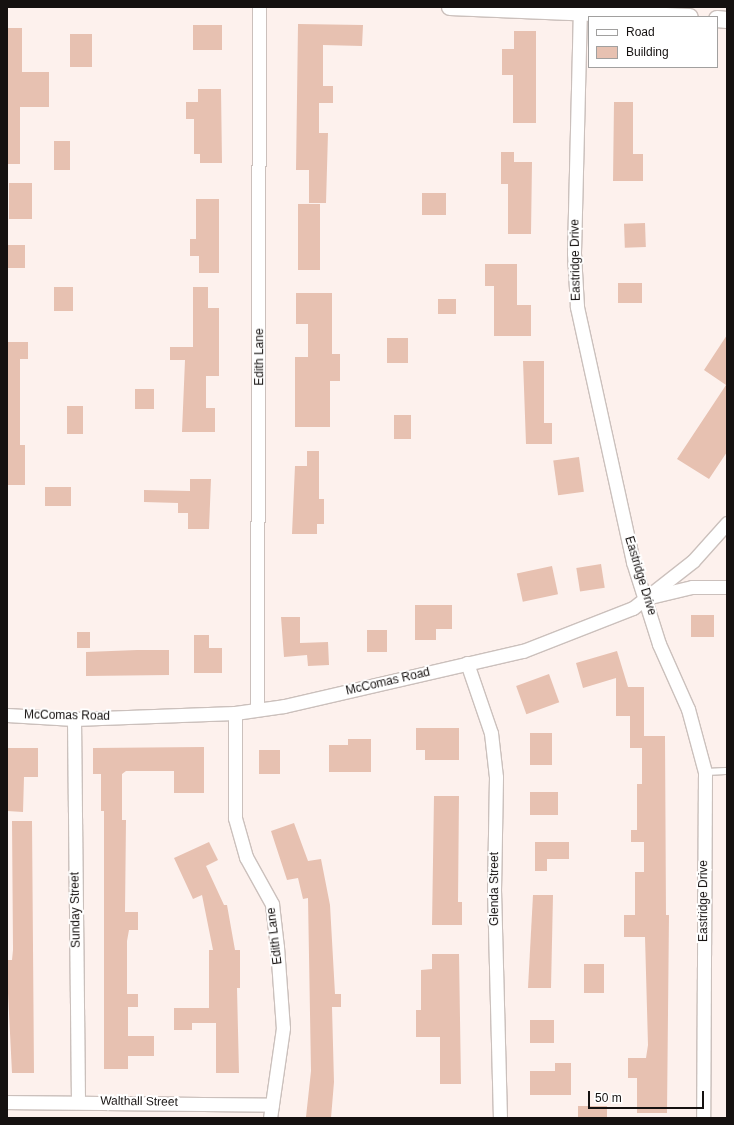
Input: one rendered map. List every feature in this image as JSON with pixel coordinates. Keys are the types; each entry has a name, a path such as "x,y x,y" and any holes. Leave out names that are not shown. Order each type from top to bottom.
{"street":[{"name":"Edith Lane","path":"257,708 260,7"},
{"path":"450,7 579,9 676,16"},
{"name":"Eastridge Drive","path":"579,9 574,253 577,307 633,562 646,598 659,644 688,709 705,772 703,1118"},
{"name":"McComas Road","path":"7,715 74,719 235,713 257,708 284,706 523,651 633,608 693,561 727,523"},
{"path":"646,598 692,587 727,587"},
{"name":"Glenda Street","path":"467,663 491,733 496,777 494,890 500,1118"},
{"name":"Edith Lane","path":"235,713 235,818 246,857 272,904 277,946 283,1028 271,1112"},
{"name":"Sunday Street","path":"74,719 78,1102"},
{"name":"Walthall Street","path":"7,1102 78,1102 271,1112"}],"lane":[{"path":"705,772 727,771"}],"building":[{"path":"298,24 363,25 362,46 323,45 323,86 333,86 333,103 319,103 319,133 328,133 326,203 309,203 309,170 296,170"},
{"path":"193,25 222,25 222,50 193,50"},
{"path":"7,28 22,28 22,72 49,72 49,107 20,107 20,164 7,164"},
{"path":"514,31 536,31 536,123 513,123 513,75 502,75 502,49 514,49"},
{"path":"70,34 92,34 92,67 70,67"},
{"path":"198,89 221,89 222,163 200,163 200,154 194,154 194,119 186,119 186,102 198,102"},
{"path":"614,102 633,102 633,154 643,154 643,181 613,181"},
{"path":"54,141 70,141 70,170 54,170"},
{"path":"501,152 514,152 514,162 532,162 531,234 508,234 508,184 501,184"},
{"path":"9,183 32,183 32,219 9,219"},
{"path":"422,193 446,193 446,215 422,215"},
{"path":"196,199 219,199 219,273 199,273 199,256 190,256 190,239 196,239"},
{"path":"298,204 320,204 320,270 298,270"},
{"path":"645,223 646,247 625,248 624,224"},
{"path":"7,245 25,245 25,268 7,268"},
{"path":"485,264 517,264 517,305 531,305 531,336 494,336 494,286 485,286"},
{"path":"618,283 642,283 642,303 618,303"},
{"path":"54,287 73,287 73,311 54,311"},
{"path":"193,287 208,287 208,308 219,308 219,376 206,376 206,408 215,408 215,432 182,432 185,360 170,360 170,347 193,347"},
{"path":"296,293 332,293 332,354 340,354 340,381 330,381 330,427 295,427 295,357 308,357 308,324 296,324"},
{"path":"438,299 456,299 456,314 438,314"},
{"path":"727,335 727,452 709,479 677,459 726,385 704,370"},
{"path":"387,338 408,338 408,363 387,363"},
{"path":"7,342 28,342 28,359 20,359 20,445 25,445 25,485 7,485"},
{"path":"523,361 544,361 544,423 552,423 552,444 526,444"},
{"path":"135,389 154,389 154,409 135,409"},
{"path":"67,406 83,406 83,434 67,434"},
{"path":"394,415 411,415 411,439 394,439"},
{"path":"307,451 319,451 319,499 324,499 324,524 317,524 317,534 292,534 295,466 307,466"},
{"path":"579,457 584,492 558,495 553,461"},
{"path":"190,479 211,479 209,529 188,529 188,513 178,513 178,503 144,502 144,490 190,491"},
{"path":"45,487 71,487 71,506 45,506"},
{"path":"601,564 605,588 580,592 576,568"},
{"path":"552,566 558,594 523,602 517,573"},
{"path":"415,605 452,605 452,629 436,629 436,640 415,640"},
{"path":"691,615 714,615 714,637 691,637"},
{"path":"281,617 300,617 300,643 328,642 329,665 308,666 307,655 284,657"},
{"path":"367,630 387,630 387,652 367,652"},
{"path":"77,632 90,632 90,648 77,648"},
{"path":"194,635 209,635 209,648 222,648 222,673 194,673"},
{"path":"169,650 169,675 86,676 86,652"},
{"path":"617,651 628,687 644,687 644,736 665,736 666,915 669,915 667,1113 637,1113 637,1078 628,1078 628,1058 646,1058 648,1045 645,937 624,937 624,915 635,915 635,872 644,872 644,842 631,842 631,830 637,830 637,784 642,784 642,748 630,748 630,716 616,716 616,678 583,688 576,663"},
{"path":"549,674 559,702 526,714 516,686"},
{"path":"416,728 459,728 459,760 425,760 425,750 416,750"},
{"path":"530,733 552,733 552,765 530,765"},
{"path":"348,739 371,739 371,772 329,772 329,745 348,745"},
{"path":"204,747 204,793 174,793 174,771 126,771 122,774 122,820 126,820 125,912 138,912 138,930 129,930 127,941 127,994 138,994 138,1007 128,1007 128,1036 154,1036 154,1056 128,1056 128,1069 104,1069 104,811 101,811 101,774 93,774 93,748"},
{"path":"7,748 38,748 38,777 24,777 23,812 7,811"},
{"path":"259,750 280,750 280,774 259,774"},
{"path":"530,792 558,792 558,815 530,815"},
{"path":"434,796 459,796 458,902 462,902 462,925 432,925"},
{"path":"12,821 32,821 34,1073 12,1073 7,960 12,960 13,950"},
{"path":"294,823 308,861 321,859 330,905 335,994 341,994 341,1007 332,1007 334,1082 331,1118 306,1117 311,1071 308,898 303,899 298,878 287,880 271,831"},
{"path":"209,842 218,860 206,866 224,905 227,905 235,950 240,950 240,988 237,988 239,1073 216,1073 216,1023 192,1023 192,1030 174,1030 174,1008 209,1008 209,950 213,950 202,895 193,899 174,858"},
{"path":"535,842 569,842 569,859 547,859 547,871 535,871"},
{"path":"533,895 553,895 551,988 528,988"},
{"path":"432,954 459,954 461,1084 440,1084 440,1037 416,1037 416,1010 421,1010 421,970 432,969"},
{"path":"584,964 604,964 604,993 584,993"},
{"path":"530,1020 554,1020 554,1043 530,1043"},
{"path":"555,1063 571,1063 571,1095 530,1095 530,1071 555,1071"},
{"path":"578,1106 607,1106 607,1118 578,1118"}]}
